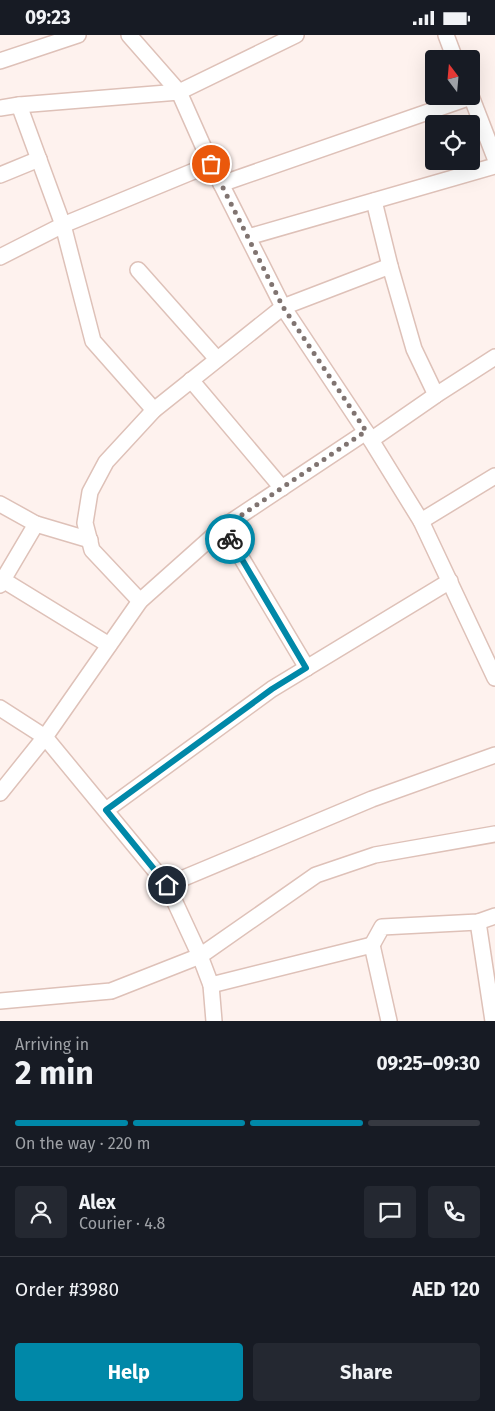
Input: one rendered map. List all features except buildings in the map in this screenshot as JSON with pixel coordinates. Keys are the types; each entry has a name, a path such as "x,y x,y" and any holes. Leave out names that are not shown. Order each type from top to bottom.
{"street":[{"path":"0,61 78,35"},
{"path":"129,35 179,91 211,164 283,307 369,436 421,521 495,678"},
{"path":"0,108 179,91 296,35"},
{"path":"446,35 452,50"},
{"path":"19,105 63,225 93,341 154,410"},
{"path":"221,184 448,105"},
{"path":"474,105 495,158"},
{"path":"0,175 39,159"},
{"path":"0,257 63,225 211,164"},
{"path":"248,237 495,166"},
{"path":"374,201 390,266 414,349 436,395"},
{"path":"140,601 92,550 85,523 90,492 106,461 154,410 283,307 390,266"},
{"path":"138,270 217,359"},
{"path":"0,793 45,737 140,601 224,527 282,488 495,357"},
{"path":"191,380 282,488"},
{"path":"421,521 495,476"},
{"path":"0,504 36,524 90,540"},
{"path":"36,524 2,582 110,645"},
{"path":"224,527 306,668"},
{"path":"106,810 272,689 450,581"},
{"path":"0,708 45,737 167,885 200,956 211,985 214,1021"},
{"path":"167,885 372,799 495,755"},
{"path":"0,1001 111,991 200,956 316,875 375,855 495,835"},
{"path":"389,1021 372,945 382,927 478,922 495,916"},
{"path":"478,922 492,1021"},
{"path":"211,985 372,945"}],"way so far":[{"path":"211,164 283,307 366,431 224,527 230,539"}],"route":[{"path":"167,885 106,810 272,689 306,668 230,539"}]}
